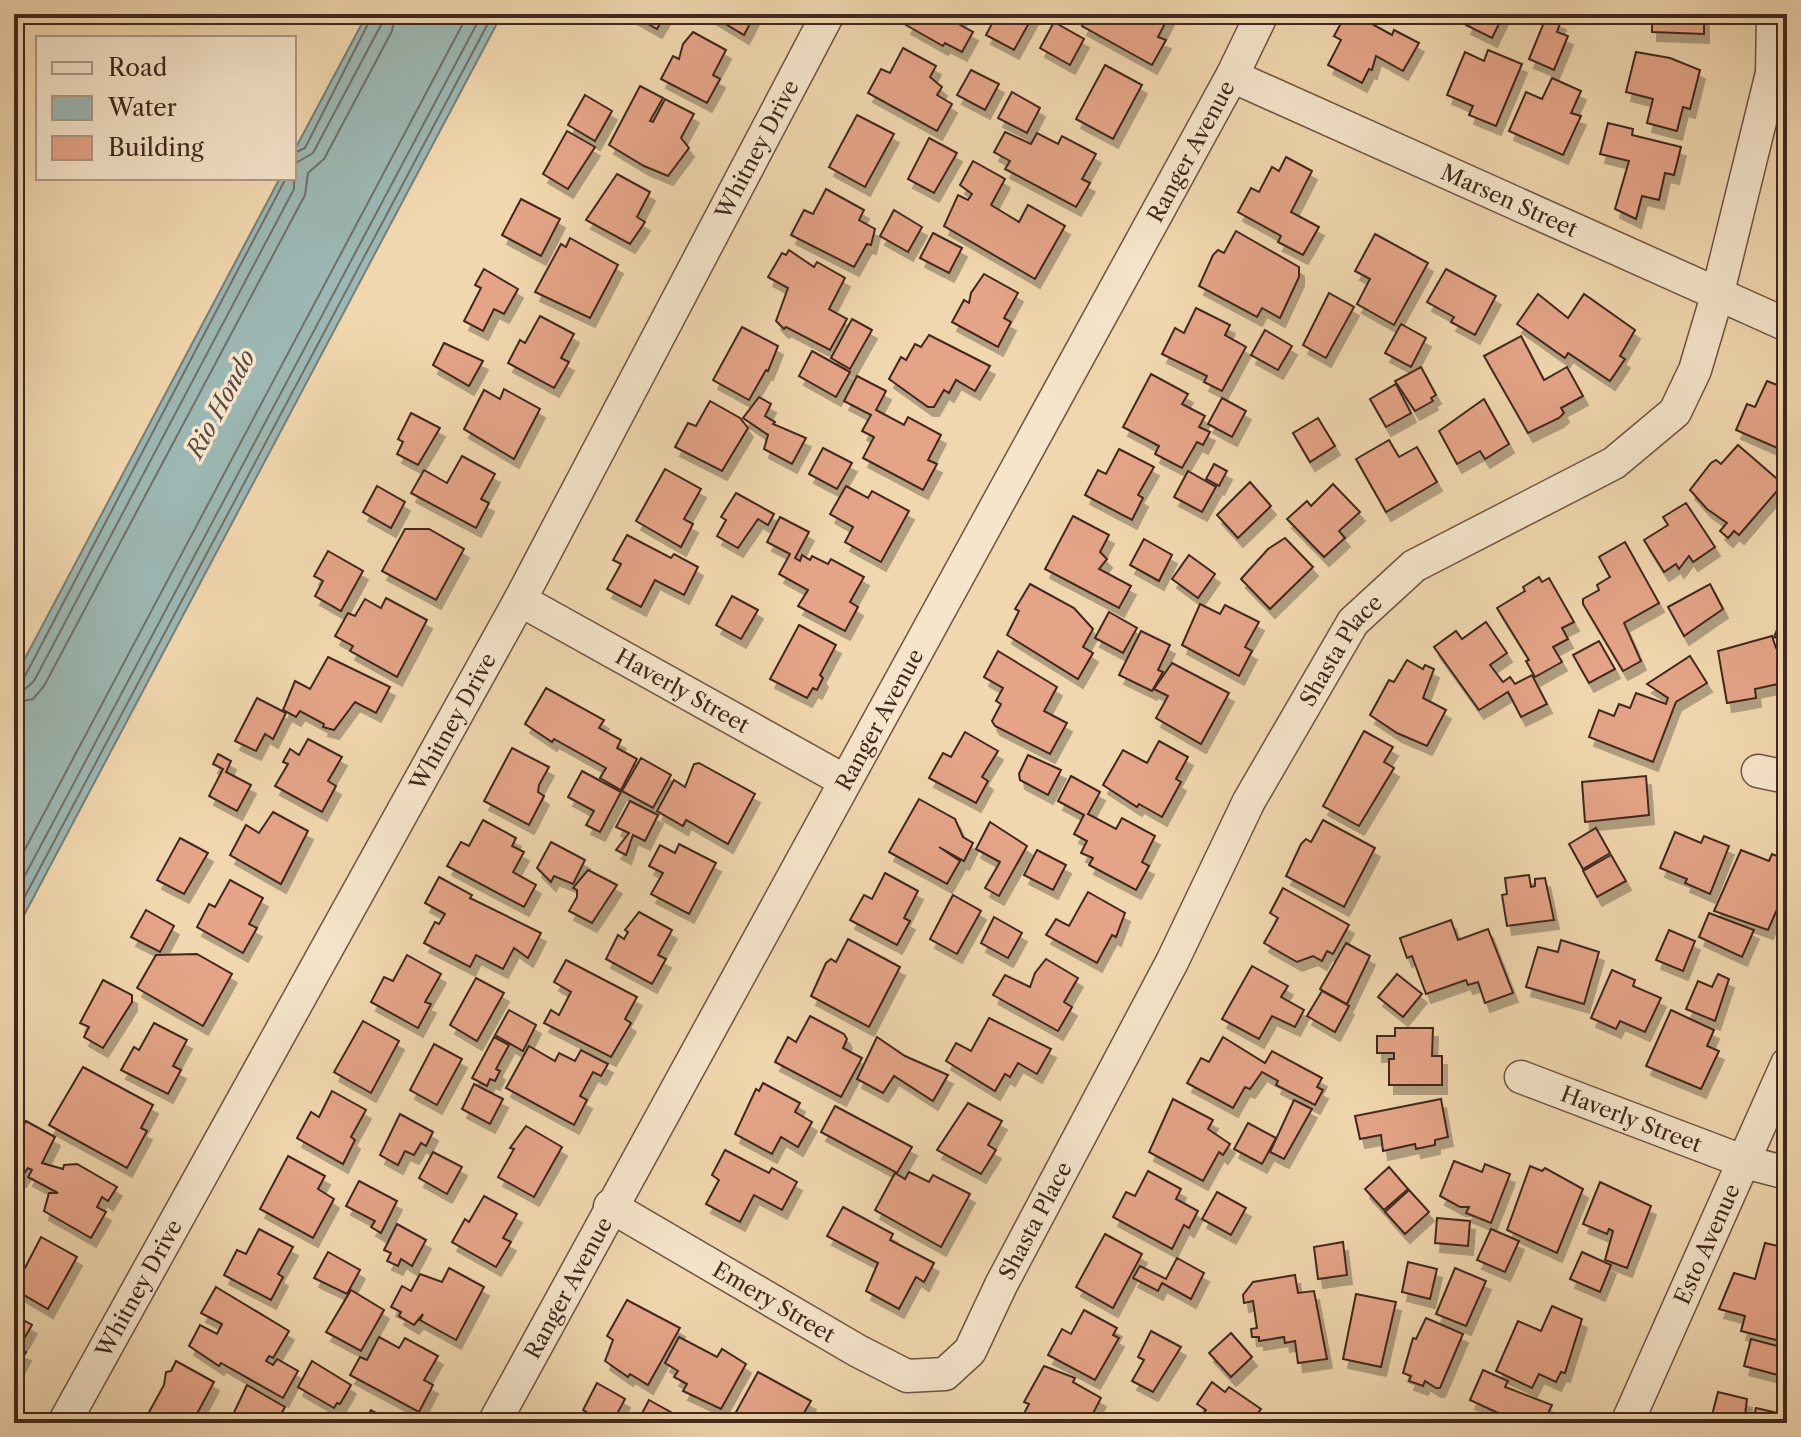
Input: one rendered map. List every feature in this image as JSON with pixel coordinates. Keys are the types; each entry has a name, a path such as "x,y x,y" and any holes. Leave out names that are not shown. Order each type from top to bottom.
{"street":[{"name":"Whitney Drive","path":"64,1423 520,600 828,14"},
{"name":"Ranger Avenue","path":"494,1423 610,1206 1232,76 1262,14"},
{"name":"Shasta Place","path":"945,1374 970,1351 1001,1285 1172,962 1249,801 1353,622 1414,566 1614,463 1675,412 1695,370 1717,296 1772,73 1773,14"},
{"name":"Marsen Street","path":"1232,76 1787,325"},
{"name":"Haverly Street","path":"520,600 845,781"},
{"name":"Esto Avenue","path":"1627,1423 1787,1064"},
{"name":"Haverly Street","path":"1521,1077 1745,1162 1787,1173"},
{"name":"Emery Street","path":"610,1206 858,1351 907,1376 945,1374"}],"water":[{"name":"Rio Hondo","path":"367,14 502,14 14,934 14,679 279,180 296,180 296,147"}],"building":[{"path":"630,14 666,14 657,29"},
{"path":"709,14 755,14 744,35"},
{"path":"913,14 964,14 955,22 973,32 962,52 945,43 943,46 906,25"},
{"path":"997,14 1034,14 1014,50 986,35"},
{"path":"1089,14 1170,14 1158,37 1166,40 1152,65 1082,26"},
{"path":"1346,14 1354,14 1392,35 1394,30 1419,43 1403,71 1376,56 1372,70 1369,69 1362,83 1328,65 1341,40 1334,36"},
{"path":"1472,14 1504,14 1492,38 1466,25"},
{"path":"1652,14 1704,14 1704,34 1652,32"},
{"path":"1547,15 1561,21 1557,32 1568,36 1554,70 1529,59"},
{"path":"1054,22 1084,39 1070,65 1040,48"},
{"path":"693,32 726,50 713,75 720,79 707,103 661,79 673,56 679,59 683,44"},
{"path":"903,48 936,66 930,77 942,87 937,95 952,104 937,131 868,93 881,69 890,73"},
{"path":"1488,50 1522,64 1496,126 1469,115 1473,106 1447,95 1465,52 1484,61"},
{"path":"1636,52 1670,58 1700,70 1690,109 1683,107 1677,131 1647,123 1653,99 1626,92"},
{"path":"1105,65 1142,85 1113,139 1076,119"},
{"path":"971,70 999,84 985,110 957,95"},
{"path":"1552,78 1581,91 1571,113 1581,116 1563,155 1509,131 1526,92 1542,99"},
{"path":"640,86 663,98 650,121 653,122 665,99 694,114 681,138 689,148 668,176 609,145"},
{"path":"1012,92 1040,108 1027,133 998,118"},
{"path":"585,95 612,111 595,141 568,125"},
{"path":"857,115 894,134 865,187 829,167"},
{"path":"1608,123 1633,129 1632,135 1681,147 1674,175 1665,173 1659,200 1642,196 1636,219 1615,209 1629,161 1600,154"},
{"path":"567,131 595,147 568,189 543,174"},
{"path":"1005,132 1031,144 1037,133 1058,144 1062,136 1096,154 1082,179 1090,183 1076,207 1005,169 1010,161 994,152"},
{"path":"929,138 957,153 934,193 908,179"},
{"path":"1286,157 1312,171 1291,212 1319,227 1303,255 1278,242 1281,236 1238,212 1251,188 1259,192 1272,167 1279,171"},
{"path":"973,161 1005,179 991,205 1019,222 1028,205 1065,226 1035,279 944,226 958,195 968,200 972,194 960,185"},
{"path":"617,174 650,192 637,217 645,222 630,244 586,220"},
{"path":"826,189 864,210 859,220 875,229 871,245 867,244 854,267 791,235 804,210 813,214"},
{"path":"521,199 560,219 541,256 502,235"},
{"path":"894,210 922,227 908,252 880,236"},
{"path":"1236,231 1299,267 1299,277 1280,318 1262,308 1257,317 1199,286 1213,255 1218,250 1224,253"},
{"path":"933,233 962,248 949,273 920,258"},
{"path":"1375,234 1428,263 1394,325 1357,304 1370,279 1355,271"},
{"path":"570,238 618,265 590,318 535,292 561,244 566,247"},
{"path":"789,250 814,267 817,262 845,278 829,309 847,319 830,350 786,327 784,329 776,321 788,288 768,277 782,253 786,255"},
{"path":"484,269 518,289 504,314 494,309 483,331 464,321 481,288 475,285"},
{"path":"1446,269 1496,296 1475,335 1451,322 1454,317 1427,302"},
{"path":"984,274 1018,293 1004,318 1011,322 998,347 952,322 964,300 969,303 971,293"},
{"path":"1329,293 1354,307 1326,358 1303,345"},
{"path":"1538,294 1568,318 1584,294 1635,330 1620,356 1625,359 1610,381 1568,353 1565,358 1517,324"},
{"path":"1196,308 1230,325 1225,335 1246,347 1222,391 1204,382 1207,376 1162,354 1175,328 1184,333"},
{"path":"540,316 574,334 561,358 569,362 554,388 508,363 520,340 525,343"},
{"path":"852,319 872,330 850,369 831,358"},
{"path":"1401,324 1426,338 1411,367 1385,353"},
{"path":"742,327 778,346 768,371 749,400 713,380"},
{"path":"1265,330 1292,346 1278,370 1251,355"},
{"path":"929,335 990,366 975,391 956,380 949,393 944,390 934,407 928,407 889,379 901,357 906,360 915,344 921,347"},
{"path":"1521,336 1544,380 1567,367 1583,396 1561,408 1564,413 1559,418 1528,433 1484,356"},
{"path":"444,343 483,361 469,386 433,365"},
{"path":"812,351 850,372 836,397 799,376"},
{"path":"1421,367 1436,395 1431,398 1433,401 1415,411 1395,381"},
{"path":"1151,374 1188,394 1182,404 1205,416 1199,427 1210,432 1203,445 1197,442 1182,468 1155,454 1159,446 1123,427"},
{"path":"857,376 886,391 876,410 904,425 908,417 941,435 928,460 937,464 923,490 863,458 874,437 862,431 871,415 844,401"},
{"path":"1767,381 1787,389 1787,458 1780,455 1782,450 1736,430 1747,404 1755,407"},
{"path":"1396,384 1411,413 1386,427 1370,399"},
{"path":"504,389 540,409 514,459 464,429 484,390 500,399"},
{"path":"759,397 771,404 765,416 775,422 773,424 806,438 792,464 764,449 768,435 743,418"},
{"path":"1222,398 1246,411 1232,437 1208,424"},
{"path":"1484,399 1509,444 1485,459 1480,451 1457,464 1439,431"},
{"path":"710,401 740,418 748,428 722,471 675,447 688,423 696,426"},
{"path":"411,413 440,428 418,465 397,454 403,442 398,439"},
{"path":"1318,418 1335,446 1310,462 1293,433"},
{"path":"1389,440 1399,457 1417,447 1437,482 1386,512 1356,459"},
{"path":"1738,445 1783,484 1739,535 1734,531 1728,538 1720,531 1727,523 1707,509 1690,490 1711,463 1716,460 1721,464"},
{"path":"823,448 852,463 837,489 809,474"},
{"path":"1119,449 1154,467 1138,495 1143,498 1132,520 1085,495 1098,470 1106,474"},
{"path":"462,456 495,474 481,499 489,503 476,528 411,493 424,470 447,483"},
{"path":"1214,464 1227,471 1219,486 1206,479"},
{"path":"665,469 701,489 684,519 693,524 681,547 636,521"},
{"path":"1188,471 1216,487 1202,512 1174,497"},
{"path":"1250,482 1271,506 1238,538 1217,515"},
{"path":"1333,484 1360,512 1339,531 1345,538 1324,557 1287,519 1307,501 1311,506"},
{"path":"377,486 405,502 391,528 363,512"},
{"path":"846,486 868,498 872,491 909,511 881,562 845,542 853,527 830,514"},
{"path":"736,493 774,514 768,525 758,519 738,548 717,536 726,520 721,517"},
{"path":"1686,503 1715,547 1693,562 1689,556 1679,569 1676,564 1664,572 1644,540 1668,525 1663,517"},
{"path":"1073,516 1109,535 1100,552 1107,559 1099,569 1131,586 1119,608 1045,569"},
{"path":"780,517 809,532 795,558 800,561 802,555 810,560 812,556 828,564 831,559 864,577 850,602 858,607 845,631 798,606 808,590 779,574 790,554 767,542"},
{"path":"405,529 429,529 464,549 436,600 382,571"},
{"path":"627,535 671,558 674,554 698,567 684,595 655,580 641,607 607,589 621,564 613,560"},
{"path":"1285,538 1313,567 1270,609 1241,579 1268,549"},
{"path":"1144,539 1172,555 1159,581 1130,565"},
{"path":"1625,542 1659,603 1624,623 1641,661 1623,671 1583,604 1583,599 1599,590 1597,585 1610,577 1599,557"},
{"path":"328,551 363,571 341,611 315,596 323,581 314,576"},
{"path":"1189,555 1215,574 1198,598 1172,579"},
{"path":"1539,577 1542,582 1549,578 1574,622 1562,628 1568,639 1553,647 1562,662 1535,677 1526,661 1529,660 1497,608 1525,591 1523,587"},
{"path":"1030,584 1074,608 1093,629 1083,647 1093,653 1078,679 1007,635 1019,611 1015,609"},
{"path":"1710,584 1723,609 1684,636 1668,607"},
{"path":"732,596 758,610 741,639 716,625"},
{"path":"386,598 427,620 397,677 350,651 353,646 335,636 348,613 355,616 365,599 381,608"},
{"path":"1200,604 1220,614 1225,605 1259,622 1245,647 1252,651 1239,676 1182,645"},
{"path":"1787,609 1787,643 1774,637"},
{"path":"1109,612 1137,628 1123,653 1095,638"},
{"path":"1486,622 1507,653 1490,665 1503,682 1510,677 1515,684 1532,675 1547,704 1521,717 1508,692 1479,710 1434,647 1456,631 1462,639"},
{"path":"799,625 836,645 820,675 823,678 817,690 813,688 807,698 770,679"},
{"path":"1141,631 1170,645 1158,670 1163,672 1152,691 1119,675"},
{"path":"1772,636 1776,648 1787,651 1787,685 1782,683 1755,689 1756,698 1727,703 1718,651"},
{"path":"1599,641 1615,669 1589,683 1573,655"},
{"path":"998,651 1057,687 1044,711 1067,723 1050,754 995,726 992,721 1001,704 996,701 1003,688 984,677"},
{"path":"1690,656 1707,683 1676,702 1653,762 1589,737 1599,710 1614,716 1619,704 1630,708 1636,693 1666,704 1668,698 1647,684"},
{"path":"328,657 390,687 376,713 355,702 334,730 323,727 324,724 300,711 296,717 283,710 295,681 310,689"},
{"path":"1407,660 1423,669 1425,665 1434,669 1423,698 1446,710 1427,746 1397,733 1370,715 1389,680 1394,682"},
{"path":"1172,663 1229,693 1201,744 1156,718 1168,696 1154,689"},
{"path":"546,688 604,720 599,728 621,740 617,748 637,759 621,790 600,778 606,768 554,739 552,742 525,724"},
{"path":"257,698 286,713 273,739 265,734 256,751 235,741"},
{"path":"1364,731 1393,747 1384,762 1394,768 1359,826 1323,806"},
{"path":"965,732 998,751 982,777 988,781 976,803 929,778 943,753 951,757"},
{"path":"308,739 342,757 328,781 336,786 322,812 275,786 288,764 283,762 290,749 299,755"},
{"path":"1159,741 1188,757 1176,779 1181,782 1162,817 1139,804 1137,807 1103,785 1123,750 1147,763"},
{"path":"512,748 549,767 539,785 538,792 544,796 529,825 484,801"},
{"path":"218,754 231,761 226,772 251,785 237,811 209,796 223,769 213,764"},
{"path":"1028,755 1061,770 1048,795 1020,780 1019,774"},
{"path":"641,758 671,775 653,808 622,791"},
{"path":"699,763 755,794 728,844 686,820 683,826 657,811 674,780 685,787 694,764"},
{"path":"582,771 621,792 600,832 586,825 594,811 568,797"},
{"path":"1071,776 1100,792 1088,814 1116,829 1122,818 1155,836 1142,862 1149,866 1136,890 1089,865 1093,858 1081,853 1087,841 1074,834 1084,815 1058,801"},
{"path":"1646,776 1649,815 1585,822 1582,782"},
{"path":"919,799 955,819 963,837 973,843 964,861 939,847 960,861 947,884 889,852"},
{"path":"630,801 658,815 645,841 633,835 626,855 616,850 629,833 616,827"},
{"path":"273,812 308,831 281,884 230,855 246,825 259,833"},
{"path":"483,820 516,838 512,846 524,852 513,872 536,885 524,907 447,866 461,842 469,846"},
{"path":"1323,820 1375,848 1344,907 1286,876 1301,844 1306,839 1311,842"},
{"path":"990,822 1027,846 999,896 985,888 1000,862 976,849"},
{"path":"1596,828 1610,853 1583,869 1569,844"},
{"path":"1675,832 1701,843 1704,836 1729,846 1710,894 1685,883 1687,879 1660,868"},
{"path":"180,838 208,853 184,894 157,880"},
{"path":"551,842 585,860 573,884 554,876 551,882 537,868"},
{"path":"679,844 716,863 689,914 651,894 663,873 649,866 660,845 675,853"},
{"path":"1037,850 1066,865 1053,890 1024,875"},
{"path":"1741,850 1769,861 1772,854 1787,860 1787,887 1768,930 1714,911"},
{"path":"1611,855 1626,881 1597,897 1583,871"},
{"path":"588,870 617,885 592,923 569,911 577,897 577,890 573,888"},
{"path":"885,873 918,891 904,918 910,921 897,945 850,920 864,895 872,899"},
{"path":"1529,875 1531,887 1535,886 1535,879 1545,878 1554,920 1507,926 1502,895 1507,894 1505,878"},
{"path":"439,877 472,895 470,898 541,933 528,958 514,948 503,969 476,955 470,967 424,943 435,922 439,924 445,914 425,903"},
{"path":"230,880 263,898 249,924 257,928 243,953 197,927 209,904 215,907"},
{"path":"1283,888 1349,925 1333,954 1327,951 1322,961 1313,956 1297,962 1264,943 1278,918 1270,913"},
{"path":"1088,892 1125,913 1116,937 1112,935 1097,963 1046,935 1056,919 1069,926"},
{"path":"953,895 981,911 957,954 930,939"},
{"path":"146,910 174,926 160,952 131,937"},
{"path":"639,912 672,930 658,955 666,959 652,984 606,959 618,935 624,939 628,932 625,930"},
{"path":"1709,913 1754,930 1742,957 1699,937"},
{"path":"994,917 1022,933 1008,958 981,943"},
{"path":"1451,920 1458,940 1488,929 1513,993 1485,1003 1478,982 1468,985 1466,980 1426,994 1412,956 1407,958 1400,938"},
{"path":"1669,930 1695,941 1683,971 1656,960"},
{"path":"848,939 900,967 869,1027 811,996 826,963 831,959 836,962"},
{"path":"1561,940 1599,952 1584,1004 1526,987 1538,947 1558,952"},
{"path":"1346,943 1370,956 1347,1004 1320,989"},
{"path":"197,954 232,974 203,1026 137,988 156,955"},
{"path":"407,955 441,974 425,1002 431,1004 418,1028 371,1002 384,977 393,981"},
{"path":"1046,959 1078,978 1064,1002 1072,1007 1058,1031 993,995 1005,975 1030,987 1035,973"},
{"path":"566,960 637,997 625,1019 631,1023 611,1057 544,1023 551,1010 559,1015 571,992 554,982"},
{"path":"1252,966 1288,986 1281,997 1304,1010 1295,1027 1272,1016 1259,1039 1222,1019"},
{"path":"1612,970 1635,980 1633,986 1661,998 1645,1032 1620,1021 1616,1029 1591,1018"},
{"path":"1397,974 1422,994 1403,1017 1378,997"},
{"path":"1718,974 1729,979 1715,1021 1686,1009 1698,981 1712,987"},
{"path":"476,978 504,993 477,1041 450,1025"},
{"path":"103,980 132,995 132,1002 103,1048 84,1037 89,1027 80,1023"},
{"path":"1322,991 1349,1006 1335,1032 1307,1016"},
{"path":"509,1010 536,1025 523,1051 495,1035"},
{"path":"1671,1010 1714,1030 1707,1046 1719,1051 1701,1089 1646,1066"},
{"path":"810,1016 844,1034 847,1039 843,1048 862,1058 841,1097 775,1062 788,1037 796,1042"},
{"path":"989,1018 1051,1049 1037,1074 1018,1063 1010,1077 1005,1074 995,1091 946,1061 956,1043 971,1051"},
{"path":"363,1021 399,1041 371,1093 334,1072"},
{"path":"154,1023 187,1040 173,1066 181,1070 168,1094 121,1070 134,1047 139,1050"},
{"path":"1395,1028 1433,1028 1432,1056 1442,1056 1442,1085 1389,1085 1389,1059 1394,1059 1394,1053 1377,1053 1377,1036 1395,1036"},
{"path":"494,1037 509,1045 496,1069 500,1071 495,1081 490,1079 487,1086 472,1078"},
{"path":"877,1037 905,1056 948,1075 933,1101 894,1076 883,1093 857,1079"},
{"path":"1223,1037 1265,1063 1272,1051 1322,1078 1317,1087 1323,1090 1315,1105 1276,1085 1278,1081 1262,1072 1250,1089 1245,1087 1233,1108 1187,1083 1201,1058 1209,1062"},
{"path":"434,1044 462,1059 437,1105 410,1090"},
{"path":"529,1046 555,1061 559,1053 575,1061 581,1050 608,1064 601,1076 593,1072 580,1096 587,1100 574,1125 506,1088"},
{"path":"83,1067 153,1105 141,1128 147,1131 127,1168 49,1125"},
{"path":"763,1083 800,1103 795,1112 812,1122 798,1147 781,1137 772,1154 735,1134 756,1089 759,1091"},
{"path":"474,1084 503,1099 490,1124 462,1109"},
{"path":"332,1091 366,1110 351,1137 355,1140 343,1164 297,1138 311,1112 319,1117"},
{"path":"1173,1099 1213,1120 1208,1129 1230,1144 1223,1155 1219,1152 1203,1181 1149,1152"},
{"path":"1441,1099 1448,1137 1435,1140 1435,1145 1416,1149 1415,1144 1383,1151 1381,1135 1360,1139 1355,1116"},
{"path":"1294,1100 1312,1109 1284,1159 1270,1152"},
{"path":"968,1103 1002,1121 988,1145 996,1150 981,1174 937,1150"},
{"path":"835,1106 912,1147 897,1173 821,1132"},
{"path":"400,1114 433,1132 426,1146 421,1143 414,1155 405,1151 398,1165 380,1155"},
{"path":"26,1121 55,1137 42,1163 63,1169 64,1165 77,1164 117,1187 108,1201 102,1197 97,1207 106,1212 91,1238 44,1211 49,1193 58,1193 28,1177 32,1170 28,1168 21,1178 14,1174 14,1159 22,1153 14,1148 14,1143"},
{"path":"1248,1123 1276,1138 1262,1164 1234,1149"},
{"path":"526,1126 562,1147 534,1197 498,1177 514,1149 510,1148"},
{"path":"725,1150 769,1173 772,1168 797,1182 782,1210 754,1195 740,1222 706,1204 719,1180 712,1175"},
{"path":"433,1152 462,1167 447,1194 419,1178"},
{"path":"288,1156 325,1176 318,1189 334,1199 313,1238 260,1209"},
{"path":"1454,1161 1482,1172 1485,1164 1510,1174 1491,1223 1466,1213 1469,1207 1460,1207 1440,1196"},
{"path":"1530,1166 1542,1171 1545,1168 1583,1189 1557,1253 1507,1230"},
{"path":"1389,1167 1408,1189 1384,1210 1365,1189"},
{"path":"1148,1171 1181,1189 1176,1199 1198,1211 1189,1228 1184,1225 1172,1249 1113,1217 1126,1192 1135,1196"},
{"path":"909,1172 929,1182 933,1175 970,1194 941,1247 875,1210 895,1173 905,1179"},
{"path":"359,1181 397,1201 381,1233 371,1227 375,1221 346,1206"},
{"path":"1600,1182 1651,1206 1627,1268 1605,1260 1613,1231 1609,1229 1607,1234 1583,1224"},
{"path":"1409,1190 1429,1212 1405,1234 1385,1212"},
{"path":"1217,1192 1246,1208 1231,1235 1202,1219"},
{"path":"484,1196 517,1214 503,1238 511,1242 496,1267 452,1242 465,1219 469,1222"},
{"path":"843,1207 893,1234 890,1240 934,1263 924,1282 916,1277 899,1309 866,1291 878,1263 827,1236"},
{"path":"1437,1218 1470,1221 1468,1246 1435,1243"},
{"path":"397,1224 426,1240 412,1266 401,1259 398,1266 387,1261 391,1253 384,1250"},
{"path":"259,1229 293,1247 278,1274 283,1277 271,1300 224,1275 237,1250 246,1254"},
{"path":"1491,1229 1519,1241 1505,1272 1477,1260"},
{"path":"1105,1234 1142,1254 1113,1308 1076,1287"},
{"path":"41,1237 77,1257 48,1309 14,1289"},
{"path":"1343,1242 1347,1275 1318,1279 1314,1247"},
{"path":"1765,1243 1787,1248 1787,1314 1780,1341 1741,1331 1745,1316 1719,1309 1734,1273 1755,1279"},
{"path":"328,1252 360,1270 347,1294 314,1278"},
{"path":"1582,1252 1611,1265 1600,1292 1570,1279"},
{"path":"1177,1258 1204,1273 1191,1299 1162,1283 1158,1291 1133,1278 1140,1266 1166,1279"},
{"path":"1408,1262 1437,1269 1430,1299 1402,1292"},
{"path":"449,1268 484,1287 456,1340 420,1320 423,1314 414,1325 391,1307 402,1286 411,1291 420,1274 442,1282"},
{"path":"1455,1268 1486,1281 1466,1326 1436,1314"},
{"path":"1295,1275 1298,1293 1314,1291 1327,1359 1298,1363 1295,1341 1285,1343 1284,1337 1259,1341 1259,1337 1252,1337 1251,1329 1257,1328 1253,1301 1244,1303 1243,1295 1253,1282"},
{"path":"216,1287 289,1331 273,1358 269,1356 266,1361 273,1365 277,1359 298,1371 283,1398 221,1363 219,1366 189,1346 200,1325 217,1334 222,1324 201,1313"},
{"path":"351,1290 384,1310 361,1351 326,1332"},
{"path":"1356,1294 1396,1302 1381,1367 1343,1359"},
{"path":"627,1300 680,1328 648,1385 630,1374 628,1377 605,1361 613,1340 607,1336"},
{"path":"1552,1306 1582,1319 1565,1373 1561,1372 1556,1382 1539,1374 1532,1388 1496,1371 1518,1321 1541,1331"},
{"path":"1084,1310 1117,1328 1113,1335 1119,1338 1095,1380 1048,1355 1062,1329 1071,1334"},
{"path":"14,1315 32,1325 18,1349 26,1352 14,1374"},
{"path":"1426,1318 1463,1334 1440,1388 1425,1381 1423,1386 1409,1381 1411,1376 1403,1373 1413,1338 1416,1339"},
{"path":"1151,1331 1181,1347 1153,1392 1132,1381 1144,1360 1138,1357"},
{"path":"1231,1333 1252,1357 1231,1377 1209,1353"},
{"path":"379,1337 399,1348 405,1338 438,1356 424,1380 433,1385 419,1412 350,1375 360,1357 367,1360"},
{"path":"679,1337 717,1357 722,1349 746,1364 721,1409 683,1391 687,1384 674,1377 678,1371 665,1363"},
{"path":"1751,1339 1785,1348 1778,1375 1744,1366"},
{"path":"176,1361 214,1382 192,1423 165,1423 148,1414 164,1385 166,1372 171,1371"},
{"path":"312,1361 351,1385 340,1404 337,1403 334,1408 298,1387"},
{"path":"1044,1366 1075,1378 1073,1382 1101,1398 1088,1423 1019,1423 1029,1404 1024,1402"},
{"path":"1483,1370 1508,1381 1505,1387 1552,1405 1544,1423 1491,1423 1498,1413 1470,1400"},
{"path":"758,1372 811,1401 798,1423 730,1423"},
{"path":"1212,1382 1225,1392 1229,1387 1261,1409 1251,1423 1197,1423 1206,1410 1197,1404"},
{"path":"597,1383 625,1399 617,1414 633,1423 606,1423 583,1410"},
{"path":"247,1385 285,1407 276,1423 229,1423"},
{"path":"1718,1392 1747,1399 1744,1423 1710,1423"},
{"path":"649,1400 674,1414 669,1423 637,1423"},
{"path":"1756,1408 1787,1415 1787,1423 1752,1423"},
{"path":"371,1410 394,1423 363,1423"}]}
